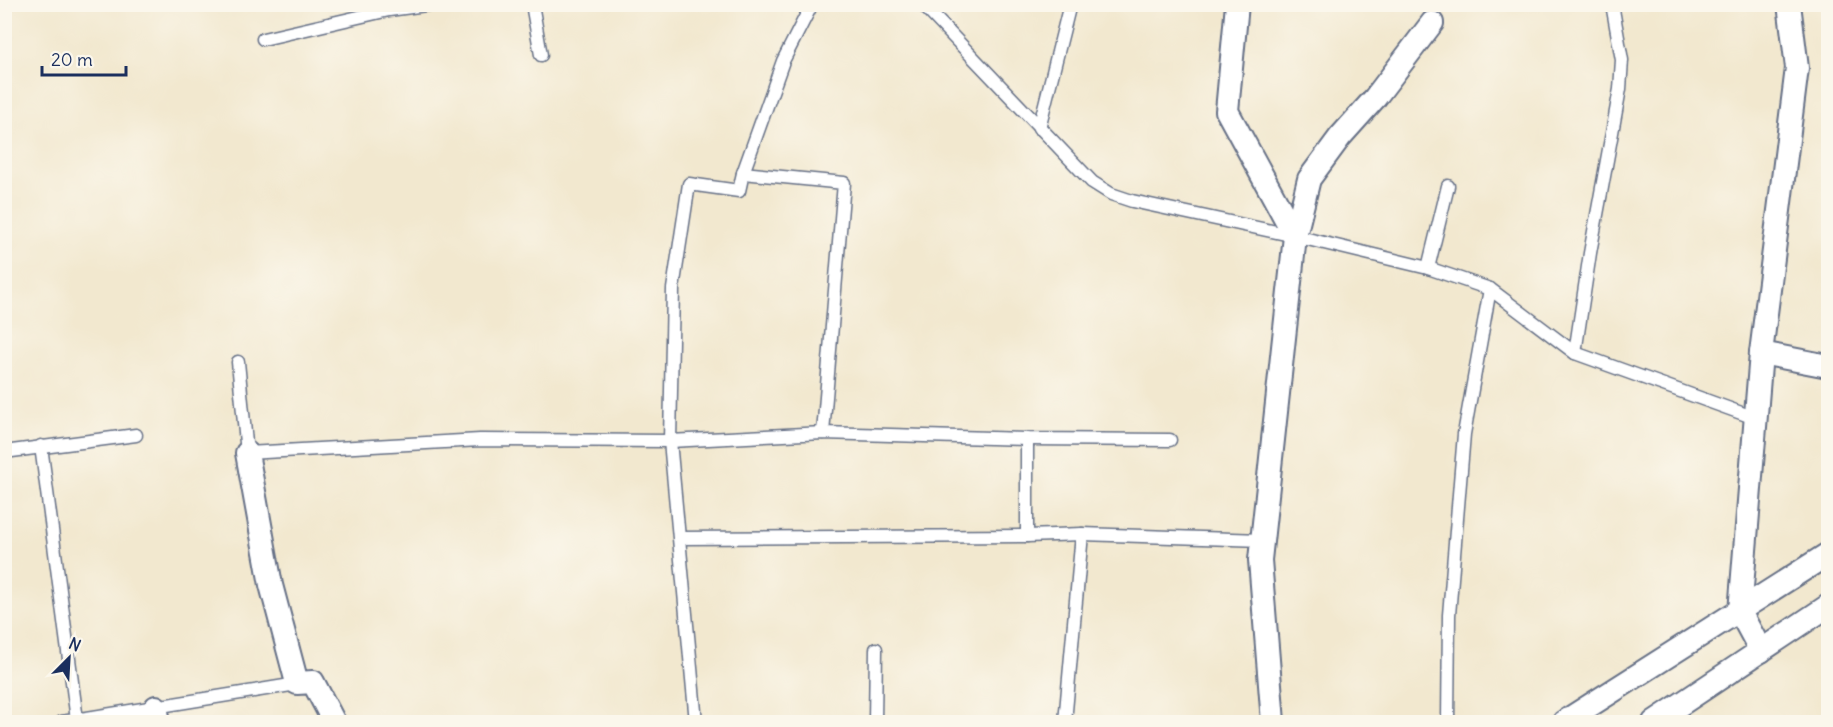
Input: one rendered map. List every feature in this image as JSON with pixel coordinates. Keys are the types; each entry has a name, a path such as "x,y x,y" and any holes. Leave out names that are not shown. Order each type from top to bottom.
{"street":[{"path":"1237,4 1227,111 1295,236"},
{"path":"1761,651 1740,612 1761,353 1797,68 1789,4"},
{"path":"1274,723 1260,561 1295,236 1309,179 1432,23"},
{"path":"1761,353 1828,366"},
{"path":"248,453 271,585 297,683 313,682 334,723"},
{"path":"1564,723 1828,554"},
{"path":"1653,723 1828,606"}],"lane":[{"path":"263,39 389,10 433,4"},
{"path":"532,4 541,55"},
{"path":"696,723 670,441 674,289 689,184 739,191 743,173 783,61 812,4"},
{"path":"922,4 1092,182 1111,194 1132,201 1295,236 1428,268 1490,289 1575,353 1755,418"},
{"path":"1039,128 1070,4"},
{"path":"1575,353 1590,253 1620,89 1622,60 1612,4"},
{"path":"743,173 844,183 823,433"},
{"path":"1428,268 1448,186"},
{"path":"1448,723 1449,615 1464,434 1490,289"},
{"path":"238,362 248,453 480,440 670,441 823,433 1027,439 1170,440"},
{"path":"4,452 136,435"},
{"path":"1027,439 1027,537"},
{"path":"41,446 77,720"},
{"path":"680,538 1027,537 1082,534 1262,540"},
{"path":"1065,723 1082,534"},
{"path":"875,723 876,649"},
{"path":"62,723 158,715 313,682"}]}
